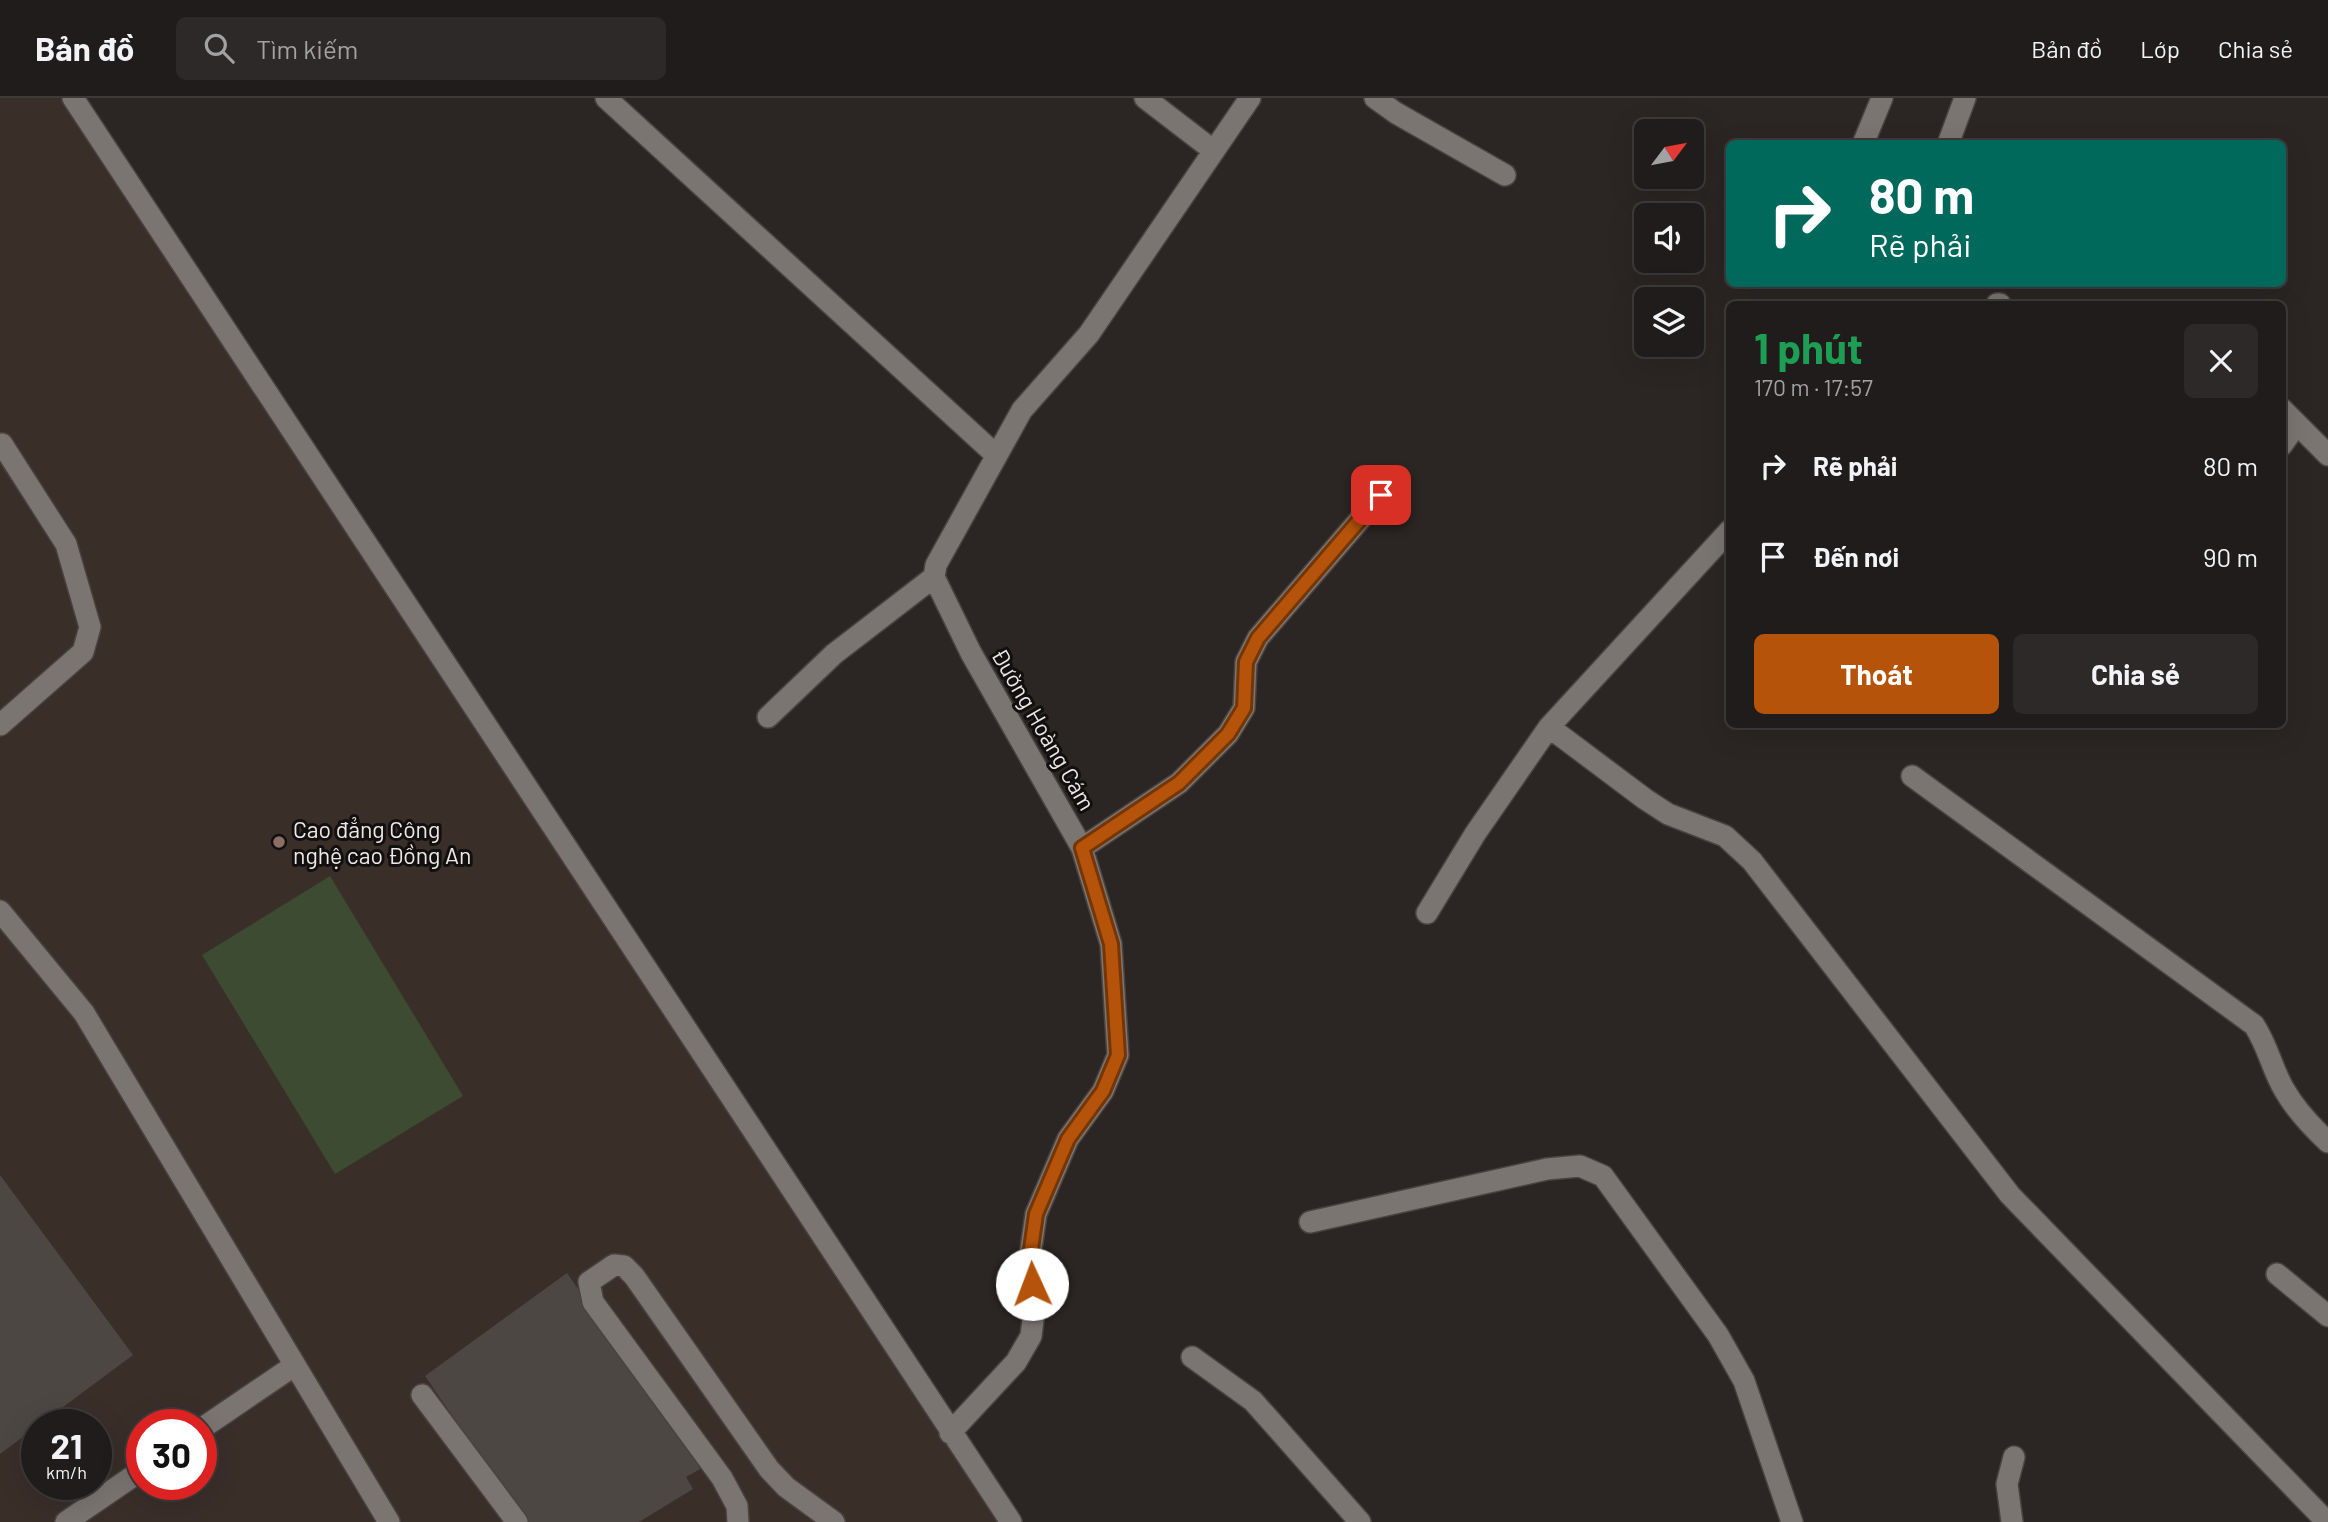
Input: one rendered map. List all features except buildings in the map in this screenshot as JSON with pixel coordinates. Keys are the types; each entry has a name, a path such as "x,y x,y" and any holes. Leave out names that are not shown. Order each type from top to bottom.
{"street":[{"path":"73,98 1011,1522"},
{"path":"606,98 996,455"},
{"path":"1144,98 1214,151"},
{"path":"768,717 834,654 934,577 936,565 1022,411 1089,334 1250,98"},
{"path":"1375,98 1505,176"},
{"path":"1865,140 1882,98"},
{"path":"1949,140 1965,98"},
{"path":"2289,416 2328,455"},
{"path":"0,725 83,652 90,627 66,544 2,443"},
{"path":"1082,848 1179,783 1228,734 1244,708 1246,662 1258,638 1381,495"},
{"path":"1427,913 1475,834 1549,727 1726,534"},
{"name":"Đường Hoàng Cám","path":"934,577 971,653 1082,848 1111,944 1118,1055 1103,1091 1068,1139 1036,1214 1030,1256 1034,1312 1031,1336 1016,1362 950,1433"},
{"path":"1549,727 1645,799 1668,814 1725,836 1752,861 2010,1195 2327,1522"},
{"path":"1912,776 2254,1025 2268,1047 2284,1089 2308,1123 2328,1142"},
{"path":"0,911 84,1013 389,1522"},
{"path":"1310,1222 1547,1168 1580,1166 1603,1176 1718,1335 1744,1381 1792,1522"},
{"path":"738,1522 737,1506 722,1478 593,1302 589,1282 614,1265 624,1266 634,1276 769,1469 786,1486 834,1522"},
{"path":"2277,1274 2328,1316"},
{"path":"1192,1357 1253,1401 1360,1522"},
{"path":"217,1419 295,1365"},
{"path":"422,1395 517,1522"},
{"path":"2012,1522 2007,1484 2014,1457"},
{"path":"66,1522 126,1481"}],"shaded area":[{"name":"Cao đẳng Công nghệ cao Đồng An","path":"0,98 70,98 182,259 998,1522 0,1522"}],"green space":[{"path":"330,876 463,1096 335,1174 202,955"}],"place":[{"name":"Cao đẳng Công nghệ cao Đồng An","path":"279,842"}],"route":[{"path":"1032,1284 1030,1256 1036,1214 1068,1139 1103,1091 1118,1055 1111,944 1082,848 1179,783 1228,734 1244,708 1246,662 1258,638 1381,495"}]}
